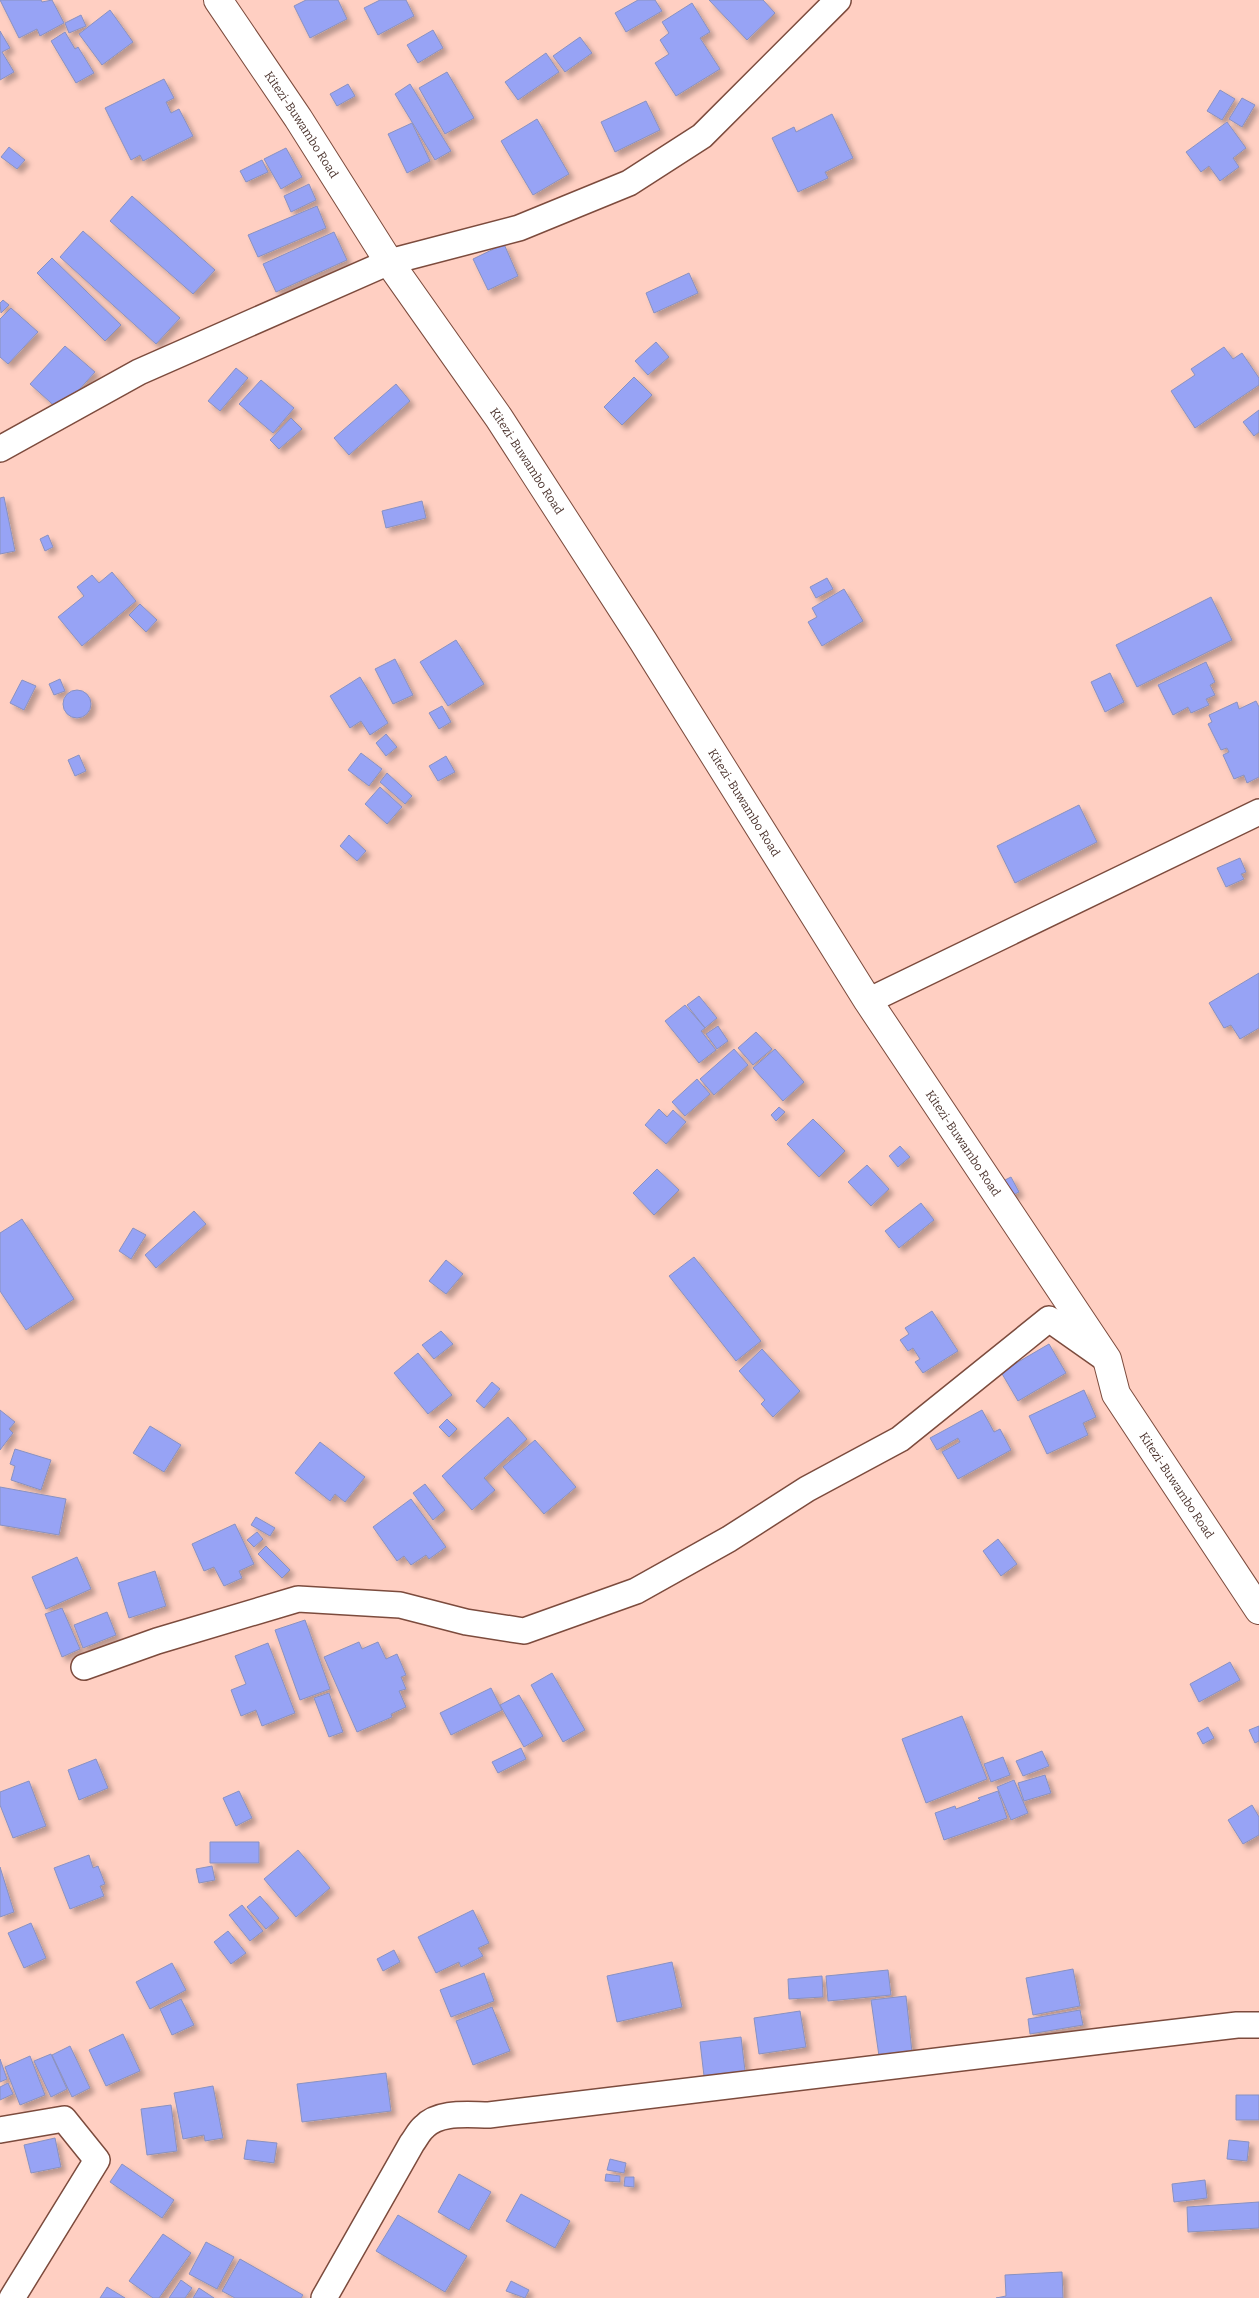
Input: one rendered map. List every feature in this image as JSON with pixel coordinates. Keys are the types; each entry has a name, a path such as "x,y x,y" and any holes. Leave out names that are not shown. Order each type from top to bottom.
{"street":[{"name":"Kitezi-Buwambo Road","path":"218,0 298,118 389,262 510,435 643,641 868,1001 1107,1359 1116,1394 1259,1610"},
{"path":"0,449 139,372 389,262 519,228 629,183 702,136 838,0"},
{"path":"868,1001 1259,812"},
{"path":"84,1666 158,1641 298,1599 400,1605 466,1622 524,1632 636,1591 729,1539 807,1489 900,1438 1049,1319 1107,1359"},
{"path":"324,2298 412,2143 423,2127 435,2119 453,2115 488,2115 1138,2036 1259,2025"},
{"path":"0,2130 64,2119 97,2160 12,2298"},
{"path":"0,2294 7,2298"}],"building":[{"path":"0,0 41,0 42,2 52,0 64,23 40,36 37,29 19,38"},
{"path":"306,0 338,0 347,19 310,38 294,6"},
{"path":"380,0 406,0 414,16 378,35 364,8"},
{"path":"638,0 655,0 662,11 626,32 615,13"},
{"path":"709,0 763,0 775,13 747,40"},
{"path":"692,3 710,32 700,38 720,69 676,96 655,63 669,54 660,40 669,33 662,22"},
{"path":"110,10 133,42 102,65 79,34"},
{"path":"81,15 86,26 69,33 65,23"},
{"path":"433,30 443,48 418,63 407,45"},
{"path":"0,31 10,48 2,52 14,72 0,80"},
{"path":"65,32 75,49 78,47 94,73 76,83 51,41"},
{"path":"580,37 592,53 565,72 553,56"},
{"path":"546,53 559,72 518,100 505,82"},
{"path":"447,72 474,118 445,134 419,88"},
{"path":"164,79 174,98 166,102 171,113 179,109 193,136 143,161 140,155 131,160 105,108"},
{"path":"348,84 355,96 337,106 330,94"},
{"path":"410,84 451,151 435,160 395,94"},
{"path":"1220,90 1235,99 1222,120 1207,111"},
{"path":"1242,98 1255,105 1242,127 1229,119"},
{"path":"646,101 660,130 615,152 601,122"},
{"path":"832,114 853,158 825,172 828,178 798,192 772,138 794,127 796,132"},
{"path":"537,119 569,174 533,195 501,141"},
{"path":"1227,122 1246,148 1233,158 1239,167 1220,181 1209,166 1201,172 1186,152"},
{"path":"412,123 430,161 407,173 388,134"},
{"path":"9,147 25,160 17,169 1,157"},
{"path":"286,148 302,177 281,189 264,159"},
{"path":"262,160 268,172 246,182 240,171"},
{"path":"309,184 316,200 291,212 284,196"},
{"path":"132,196 215,270 193,294 110,221"},
{"path":"317,206 326,228 258,257 248,235"},
{"path":"83,231 180,318 156,344 60,257"},
{"path":"334,232 347,260 276,292 263,264"},
{"path":"504,244 518,276 488,290 473,259"},
{"path":"52,258 121,325 105,341 37,273"},
{"path":"689,273 698,293 654,313 646,293"},
{"path":"3,300 9,305 1,313 0,303"},
{"path":"11,308 38,332 8,364 0,357 0,319"},
{"path":"656,342 669,357 648,375 635,361"},
{"path":"65,346 95,372 60,411 30,384"},
{"path":"1224,347 1233,359 1242,353 1259,378 1259,385 1195,428 1171,391 1195,375 1191,369"},
{"path":"236,368 248,378 220,411 208,401"},
{"path":"634,377 652,395 622,425 604,407"},
{"path":"261,380 294,408 273,433 239,404"},
{"path":"396,384 410,401 349,455 334,438"},
{"path":"1259,410 1259,432 1254,436 1243,422"},
{"path":"291,418 302,429 279,449 270,440"},
{"path":"4,497 15,551 0,554 0,498"},
{"path":"422,501 426,518 386,528 382,511"},
{"path":"48,535 53,547 45,551 40,539"},
{"path":"112,572 136,601 82,646 58,617 84,596 77,587 92,575 99,583"},
{"path":"827,578 833,589 816,598 810,587"},
{"path":"844,589 863,621 822,646 808,622 817,617 812,608"},
{"path":"1211,597 1232,640 1137,687 1116,645"},
{"path":"140,604 157,620 146,632 129,615"},
{"path":"456,640 484,684 448,706 420,662"},
{"path":"395,659 413,695 393,704 375,669"},
{"path":"1206,662 1215,682 1210,685 1215,695 1206,699 1209,705 1191,713 1188,707 1173,715 1158,685"},
{"path":"1110,673 1124,702 1105,712 1091,682"},
{"path":"360,677 388,723 370,735 361,721 350,728 330,696"},
{"path":"60,679 65,691 54,695 49,684"},
{"path":"22,680 36,686 24,710 10,703"},
{"path":"77,690 87,694 91,704 87,714 77,718 67,714 63,704 67,694"},
{"path":"1256,701 1259,707 1259,777 1247,783 1244,775 1234,779 1223,755 1229,752 1227,748 1221,750 1208,724 1212,722 1209,715 1237,702 1239,709"},
{"path":"442,706 451,722 439,729 429,713"},
{"path":"386,734 397,747 386,756 376,743"},
{"path":"361,753 382,769 369,786 348,770"},
{"path":"79,755 86,771 75,776 68,760"},
{"path":"446,756 455,772 438,781 429,766"},
{"path":"387,773 412,796 405,804 380,782"},
{"path":"380,787 402,807 387,824 365,804"},
{"path":"1079,805 1097,842 1015,883 997,846"},
{"path":"349,835 366,851 357,861 340,846"},
{"path":"1240,858 1246,872 1241,874 1244,879 1226,887 1217,868"},
{"path":"1259,973 1259,1028 1240,1039 1231,1025 1224,1028 1209,1003"},
{"path":"699,996 717,1018 705,1028 687,1005"},
{"path":"685,1005 705,1028 701,1031 716,1050 699,1063 665,1021"},
{"path":"718,1026 728,1041 717,1049 706,1034"},
{"path":"756,1032 772,1049 753,1065 738,1048"},
{"path":"734,1049 748,1065 714,1095 700,1079"},
{"path":"775,1049 804,1082 783,1101 753,1068"},
{"path":"697,1079 710,1094 685,1116 672,1102"},
{"path":"779,1107 785,1112 776,1121 771,1115"},
{"path":"659,1109 667,1117 673,1110 686,1122 666,1144 645,1125"},
{"path":"813,1119 845,1151 819,1177 787,1144"},
{"path":"900,1146 910,1157 898,1167 889,1156"},
{"path":"867,1165 889,1189 871,1206 848,1182"},
{"path":"657,1169 679,1190 654,1215 633,1193"},
{"path":"1011,1177 1019,1192 1009,1197 1001,1182"},
{"path":"921,1203 934,1220 899,1248 885,1231"},
{"path":"194,1211 206,1224 156,1268 145,1255"},
{"path":"22,1219 74,1299 26,1330 0,1291 0,1233"},
{"path":"133,1228 146,1235 131,1259 119,1251"},
{"path":"694,1257 761,1341 736,1361 669,1276"},
{"path":"446,1260 463,1274 446,1294 429,1281"},
{"path":"932,1311 958,1351 923,1373 915,1362 920,1359 913,1348 908,1351 900,1340 909,1334 905,1328"},
{"path":"441,1331 453,1344 434,1359 422,1345"},
{"path":"1049,1344 1066,1373 1018,1401 1001,1372"},
{"path":"762,1349 800,1391 773,1417 761,1404 765,1400 739,1371"},
{"path":"418,1353 452,1395 428,1414 394,1373"},
{"path":"492,1382 500,1389 484,1408 476,1401"},
{"path":"1084,1390 1096,1417 1083,1423 1088,1435 1047,1454 1029,1416"},
{"path":"0,1410 15,1422 9,1429 13,1433 0,1450"},
{"path":"982,1410 994,1432 1000,1429 1011,1450 958,1479 942,1452 960,1442 958,1438 937,1450 930,1438"},
{"path":"508,1417 527,1439 484,1478 495,1490 472,1510 442,1476"},
{"path":"447,1419 457,1429 449,1437 439,1427"},
{"path":"150,1426 181,1445 164,1472 133,1453"},
{"path":"535,1440 576,1487 544,1514 503,1467"},
{"path":"320,1442 365,1477 345,1502 335,1494 330,1501 295,1473"},
{"path":"15,1449 51,1460 41,1490 11,1480 15,1466 10,1464"},
{"path":"425,1484 445,1510 433,1520 413,1493"},
{"path":"0,1487 66,1499 59,1535 0,1525"},
{"path":"411,1499 446,1547 429,1559 426,1555 411,1565 404,1556 397,1561 373,1527"},
{"path":"256,1517 275,1528 270,1536 251,1525"},
{"path":"235,1524 254,1564 239,1571 242,1578 224,1586 214,1567 204,1571 192,1544"},
{"path":"257,1532 263,1539 254,1547 247,1540"},
{"path":"998,1539 1017,1564 1001,1576 983,1551"},
{"path":"266,1546 290,1570 282,1578 258,1554"},
{"path":"77,1557 91,1589 46,1609 32,1577"},
{"path":"155,1571 166,1606 129,1618 118,1583"},
{"path":"62,1608 80,1649 62,1657 45,1614"},
{"path":"107,1612 116,1635 83,1648 74,1625"},
{"path":"305,1620 330,1689 300,1700 275,1630"},
{"path":"359,1642 362,1649 378,1642 386,1659 397,1654 406,1675 401,1677 406,1689 399,1691 406,1707 391,1714 392,1717 357,1732 324,1657"},
{"path":"268,1643 295,1713 262,1726 256,1710 241,1716 231,1690 246,1684 235,1656"},
{"path":"1230,1662 1240,1680 1199,1702 1190,1684"},
{"path":"552,1673 585,1730 563,1742 531,1685"},
{"path":"491,1688 502,1710 451,1735 440,1713"},
{"path":"329,1693 343,1732 329,1737 314,1698"},
{"path":"519,1695 543,1736 524,1747 500,1705"},
{"path":"962,1716 987,1779 926,1803 902,1739"},
{"path":"1259,1726 1259,1741 1255,1743 1249,1730"},
{"path":"1208,1727 1214,1738 1203,1744 1197,1733"},
{"path":"521,1748 526,1759 498,1773 492,1762"},
{"path":"1042,1751 1049,1766 1023,1776 1016,1761"},
{"path":"1003,1757 1010,1775 991,1782 984,1764"},
{"path":"96,1759 108,1788 79,1800 68,1770"},
{"path":"1045,1775 1051,1793 1024,1801 1018,1783"},
{"path":"1014,1780 1028,1813 1011,1820 997,1787"},
{"path":"29,1781 46,1826 13,1838 0,1805 0,1792"},
{"path":"239,1791 252,1818 236,1826 223,1798"},
{"path":"998,1791 1007,1818 944,1840 935,1813 955,1806 956,1809"},
{"path":"1252,1805 1259,1817 1259,1835 1243,1844 1228,1820"},
{"path":"210,1842 259,1842 259,1863 210,1863"},
{"path":"298,1850 330,1888 296,1917 264,1879"},
{"path":"89,1855 93,1868 98,1866 105,1884 100,1886 104,1896 70,1909 54,1868"},
{"path":"212,1866 215,1880 199,1883 196,1869"},
{"path":"0,1867 14,1912 0,1917"},
{"path":"260,1896 279,1918 266,1929 247,1907"},
{"path":"242,1905 263,1931 250,1941 229,1915"},
{"path":"473,1910 489,1943 478,1948 483,1956 461,1967 459,1962 436,1973 418,1937"},
{"path":"31,1923 46,1958 24,1968 8,1933"},
{"path":"228,1931 246,1953 231,1964 214,1942"},
{"path":"394,1950 400,1962 383,1971 377,1959"},
{"path":"672,1962 682,2007 617,2022 607,1976"},
{"path":"172,1963 186,1990 150,2009 136,1982"},
{"path":"1073,1969 1080,2006 1033,2015 1026,1978"},
{"path":"888,1970 891,1995 828,2001 826,1976"},
{"path":"484,1973 494,2001 451,2017 440,1990"},
{"path":"822,1976 823,1997 789,1999 788,1979"},
{"path":"906,1996 912,2052 879,2056 871,2000"},
{"path":"181,1999 194,2025 172,2035 160,2009"},
{"path":"492,2007 510,2051 473,2065 456,2021"},
{"path":"1080,2010 1083,2025 1030,2034 1028,2019"},
{"path":"800,2011 806,2047 759,2054 754,2018"},
{"path":"123,2034 140,2071 106,2086 89,2050"},
{"path":"741,2037 745,2071 704,2076 700,2042"},
{"path":"70,2046 90,2088 72,2097 52,2055"},
{"path":"51,2054 67,2089 51,2097 34,2061"},
{"path":"30,2056 45,2095 20,2105 5,2067"},
{"path":"0,2059 7,2079 0,2082"},
{"path":"386,2073 391,2111 302,2122 297,2084"},
{"path":"8,2083 13,2094 0,2100 0,2087"},
{"path":"213,2086 223,2138 205,2141 204,2135 183,2139 174,2093"},
{"path":"1236,2095 1259,2095 1259,2120 1236,2120"},
{"path":"171,2105 177,2151 147,2155 141,2109"},
{"path":"55,2138 61,2167 31,2173 24,2145"},
{"path":"247,2140 277,2143 274,2163 244,2159"},
{"path":"1229,2140 1249,2142 1247,2161 1227,2159"},
{"path":"610,2159 626,2163 624,2173 607,2170"},
{"path":"122,2164 174,2200 162,2218 110,2182"},
{"path":"459,2174 491,2192 469,2230 438,2212"},
{"path":"606,2174 620,2176 620,2182 605,2181"},
{"path":"625,2177 634,2177 634,2187 624,2186"},
{"path":"1205,2180 1207,2198 1174,2202 1172,2184"},
{"path":"521,2194 570,2221 555,2248 506,2221"},
{"path":"1259,2202 1259,2228 1188,2232 1187,2207"},
{"path":"398,2215 467,2256 445,2292 376,2251"},
{"path":"163,2234 191,2253 159,2298 153,2298 129,2281"},
{"path":"206,2242 234,2257 217,2289 189,2274"},
{"path":"240,2259 303,2295 301,2298 235,2298 222,2291"},
{"path":"1062,2272 1063,2298 996,2298 1006,2296 1005,2275"},
{"path":"181,2280 192,2288 185,2298 169,2298"},
{"path":"511,2281 529,2290 525,2298 506,2291"},
{"path":"107,2287 125,2298 100,2298"},
{"path":"199,2288 214,2298 193,2298"}]}
